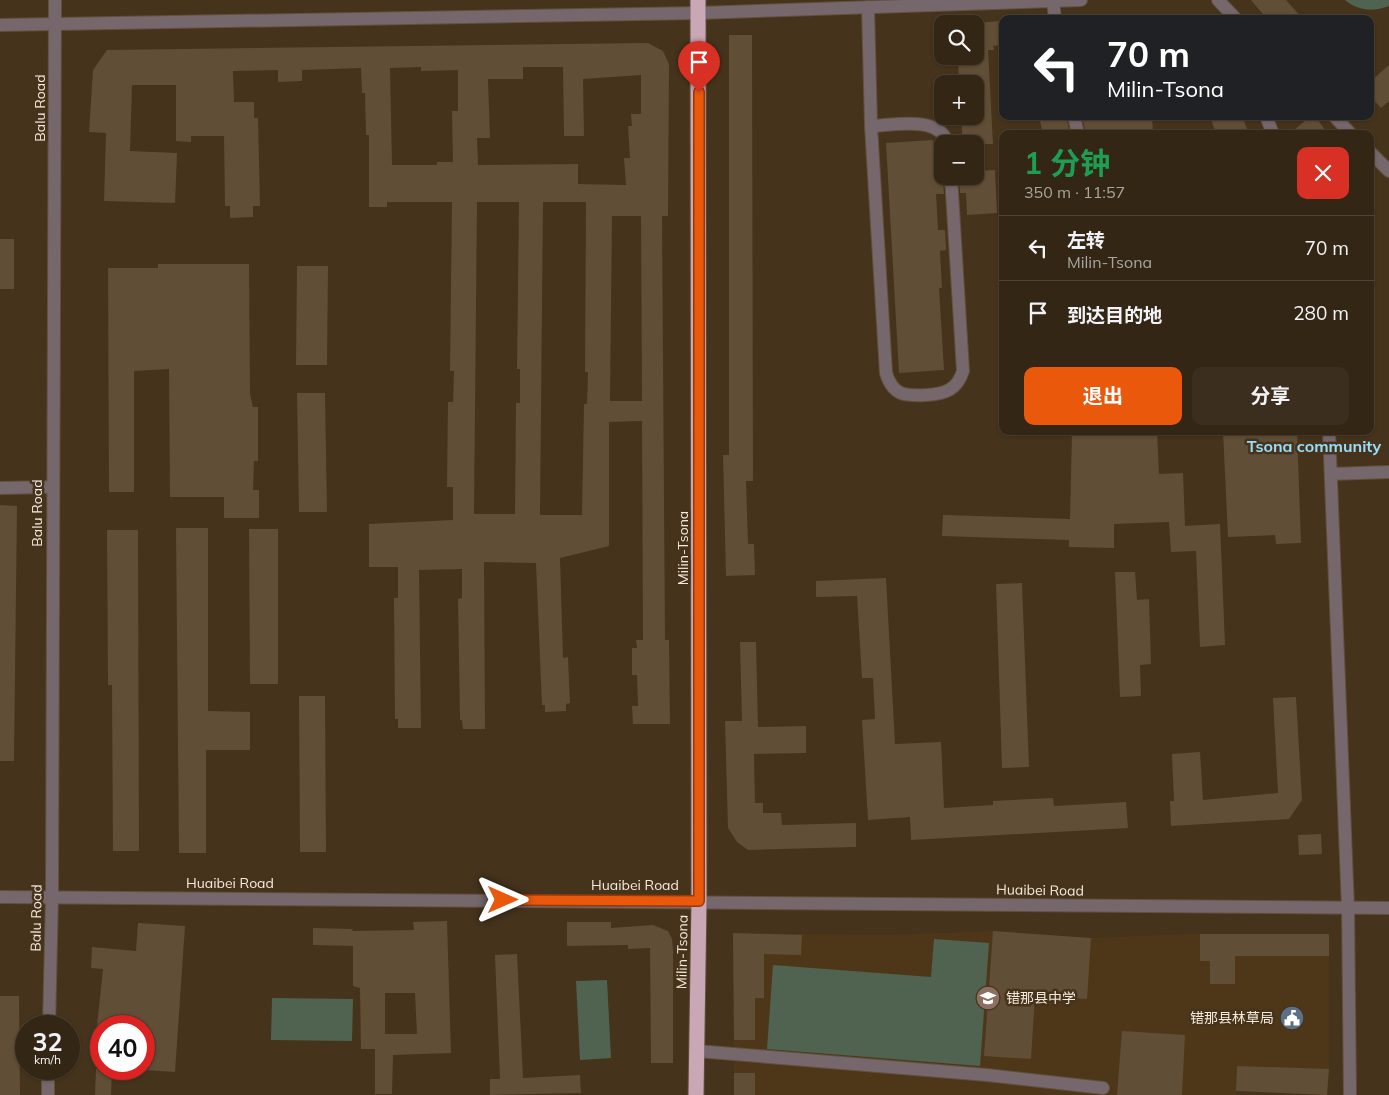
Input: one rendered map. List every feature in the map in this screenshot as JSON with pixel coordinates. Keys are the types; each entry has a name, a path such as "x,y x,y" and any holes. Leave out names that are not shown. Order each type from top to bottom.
{"highway":[{"name":"Milin-Tsona","path":"696,1095 699,901 699,6"}],"street":[{"name":"Balu Road","path":"49,1015 52,897 55,0"},
{"path":"0,25 55,26 699,6 868,7 926,3 1080,0"},
{"path":"1216,0 1222,15"},
{"path":"1216,0 1232,15"},
{"path":"1053,1 1055,15"},
{"path":"868,7 871,126 886,373 894,388 906,396 943,394 958,383 963,371 952,185"},
{"path":"1338,120 1347,130"},
{"path":"871,126 931,125 942,131 944,135"},
{"path":"1374,156 1389,171"},
{"path":"1329,435 1348,908 1350,1095"},
{"path":"1331,474 1389,472"},
{"path":"0,488 52,488"},
{"name":"Huaibei Road","path":"0,897 699,901 1389,908"},
{"path":"697,1051 987,1075 1103,1088"},
{"path":"48,1080 48,1095"}],"shaded area":[{"name":"错那县中学","path":"993,931 1091,938 1186,934 1329,934 1329,1069 1327,1095 1237,1091 1236,1095 734,1095 733,933 886,935"}],"green space":[{"path":"1345,0 1389,0 1389,6 1371,10 1360,8"},
{"path":"934,939 989,943 980,1066 767,1049 773,965 931,977"},
{"path":"607,980 611,1058 580,1060 576,981"},
{"path":"272,998 353,999 352,1041 271,1040"}],"building":[{"path":"1251,0 1286,0 1299,15 1264,15"},
{"path":"999,21 999,45 993,46 994,50 988,50 993,144 984,144 984,135 962,135 962,125 984,125 984,75 959,75 958,65 984,65 984,22"},
{"path":"729,35 752,35 753,481 746,481 748,544 754,544 755,575 726,576 723,455 729,455"},
{"path":"648,43 663,51 669,64 668,216 662,216 665,640 669,640 670,724 633,724 632,706 638,706 637,675 632,675 632,648 637,648 636,640 643,640 642,421 609,422 609,546 560,558 563,658 568,657 570,703 566,704 566,711 545,712 545,705 542,705 536,563 484,562 485,729 463,729 462,720 460,720 458,599 462,598 462,569 419,570 421,728 398,728 398,719 395,719 394,598 398,598 398,567 369,567 369,524 453,520 453,487 447,487 448,402 453,402 454,371 450,371 452,202 387,202 387,207 369,207 369,135 366,135 365,93 362,93 361,68 302,70 302,81 278,82 278,70 233,71 234,102 254,102 254,118 258,118 260,206 253,206 253,217 230,218 230,206 225,206 224,136 191,136 191,142 176,141 176,85 132,85 130,151 177,153 175,203 104,201 106,133 89,132 93,70 107,50","holes":["421,67 421,71 458,70 458,111 452,111 453,162 437,162 437,165 392,165 390,68","523,67 563,67 564,136 584,136 583,79 641,75 641,114 631,114 632,126 628,126 630,158 624,158 626,185 578,184 578,164 478,165 477,138 490,138 488,79 523,79","477,202 519,202 517,369 520,369 520,403 516,403 515,514 474,514","543,202 586,202 585,372 588,372 587,404 584,404 582,515 540,515","612,216 641,216 642,401 610,401"]},
{"path":"1389,65 1389,101 1381,108 1374,100 1374,78"},
{"path":"1040,120 1067,120 1069,130 1042,130"},
{"path":"1083,120 1152,120 1153,130 1085,130"},
{"path":"1211,120 1244,120 1247,130 1215,130"},
{"path":"1306,120 1318,120 1325,130 1294,130"},
{"path":"933,140 934,185 943,185 944,194 936,194 938,230 945,230 946,250 940,251 942,288 939,288 944,370 899,373 886,143"},
{"path":"995,170 997,213 967,215 966,193 960,193 960,185 984,185 984,171"},
{"path":"0,239 14,239 14,289 0,289"},
{"path":"158,264 249,264 250,394 253,407 258,407 258,461 254,461 253,490 259,490 259,518 224,518 224,497 170,497 169,369 134,371 134,492 109,492 108,268 158,268"},
{"path":"297,266 328,266 327,365 296,365"},
{"path":"297,393 325,393 327,512 299,512"},
{"path":"1072,435 1157,435 1159,474 1183,473 1185,526 1220,524 1225,645 1200,647 1196,551 1171,552 1169,522 1114,524 1114,548 1069,547 1069,540 942,536 943,515 1070,519"},
{"path":"1223,435 1297,435 1301,543 1276,544 1275,535 1228,537"},
{"path":"0,505 17,506 14,761 0,761"},
{"path":"176,528 208,528 208,711 250,712 250,750 206,750 206,853 179,853"},
{"path":"249,529 278,529 278,684 250,684"},
{"path":"107,530 138,530 139,851 113,851 112,685 108,685"},
{"path":"1115,572 1135,572 1137,600 1149,599 1151,664 1140,665 1141,696 1120,697"},
{"path":"886,578 895,744 941,742 944,808 993,805 993,801 1053,798 1054,806 1126,802 1128,828 911,840 910,817 868,820 862,720 875,719 873,678 862,678 857,596 816,597 816,581"},
{"path":"1022,583 1029,767 1002,768 996,584"},
{"path":"740,642 756,642 758,727 806,726 806,753 754,754 755,803 763,803 763,813 781,813 782,825 856,823 856,847 748,850 737,842 728,828 725,721 742,721"},
{"path":"299,696 325,696 326,852 300,852"},
{"path":"1296,697 1302,800 1289,819 1171,826 1170,801 1174,801 1172,754 1200,752 1203,800 1278,793 1273,698"},
{"path":"1321,834 1322,854 1299,855 1298,835"},
{"path":"447,921 451,1053 393,1055 392,1094 375,1094 375,1049 361,1049 360,988 353,986 353,946 313,945 313,928 353,929 352,931 414,930 413,922","holes":["385,993 415,993 417,1034 385,1034"]},
{"path":"567,922 611,922 611,928 653,925 668,931 672,939 673,950 673,1063 651,1063 650,948 628,949 628,945 567,946"},
{"path":"138,923 185,926 175,1072 155,1071 155,1015 98,1015 103,969 91,968 92,947 136,951"},
{"path":"993,931 1091,938 1087,999 1035,995 1031,1059 984,1056"},
{"path":"733,933 802,935 801,955 764,954 764,998 755,998 755,1040 734,1040"},
{"path":"1200,934 1329,934 1329,956 1235,956 1235,984 1210,984 1210,961 1200,961"},
{"path":"517,954 523,1078 580,1075 581,1093 490,1095 490,1079 500,1079 495,955"},
{"path":"0,996 19,996 19,1015 15,1015 15,1080 20,1080 20,1095 0,1095"},
{"path":"1122,1031 1185,1035 1182,1095 1117,1095"},
{"path":"1237,1066 1329,1069 1327,1095 1236,1091"},
{"path":"734,1073 755,1073 755,1095 734,1095"},
{"path":"96,1080 112,1080 111,1095 95,1095"}],"place":[{"name":"错那县中学","path":"988,998"},
{"name":"错那县林草局","path":"1292,1018"}],"district":[{"name":"Tsona community","path":"1314,446"}],"route":[{"path":"503,900 699,901 699,92"}]}
